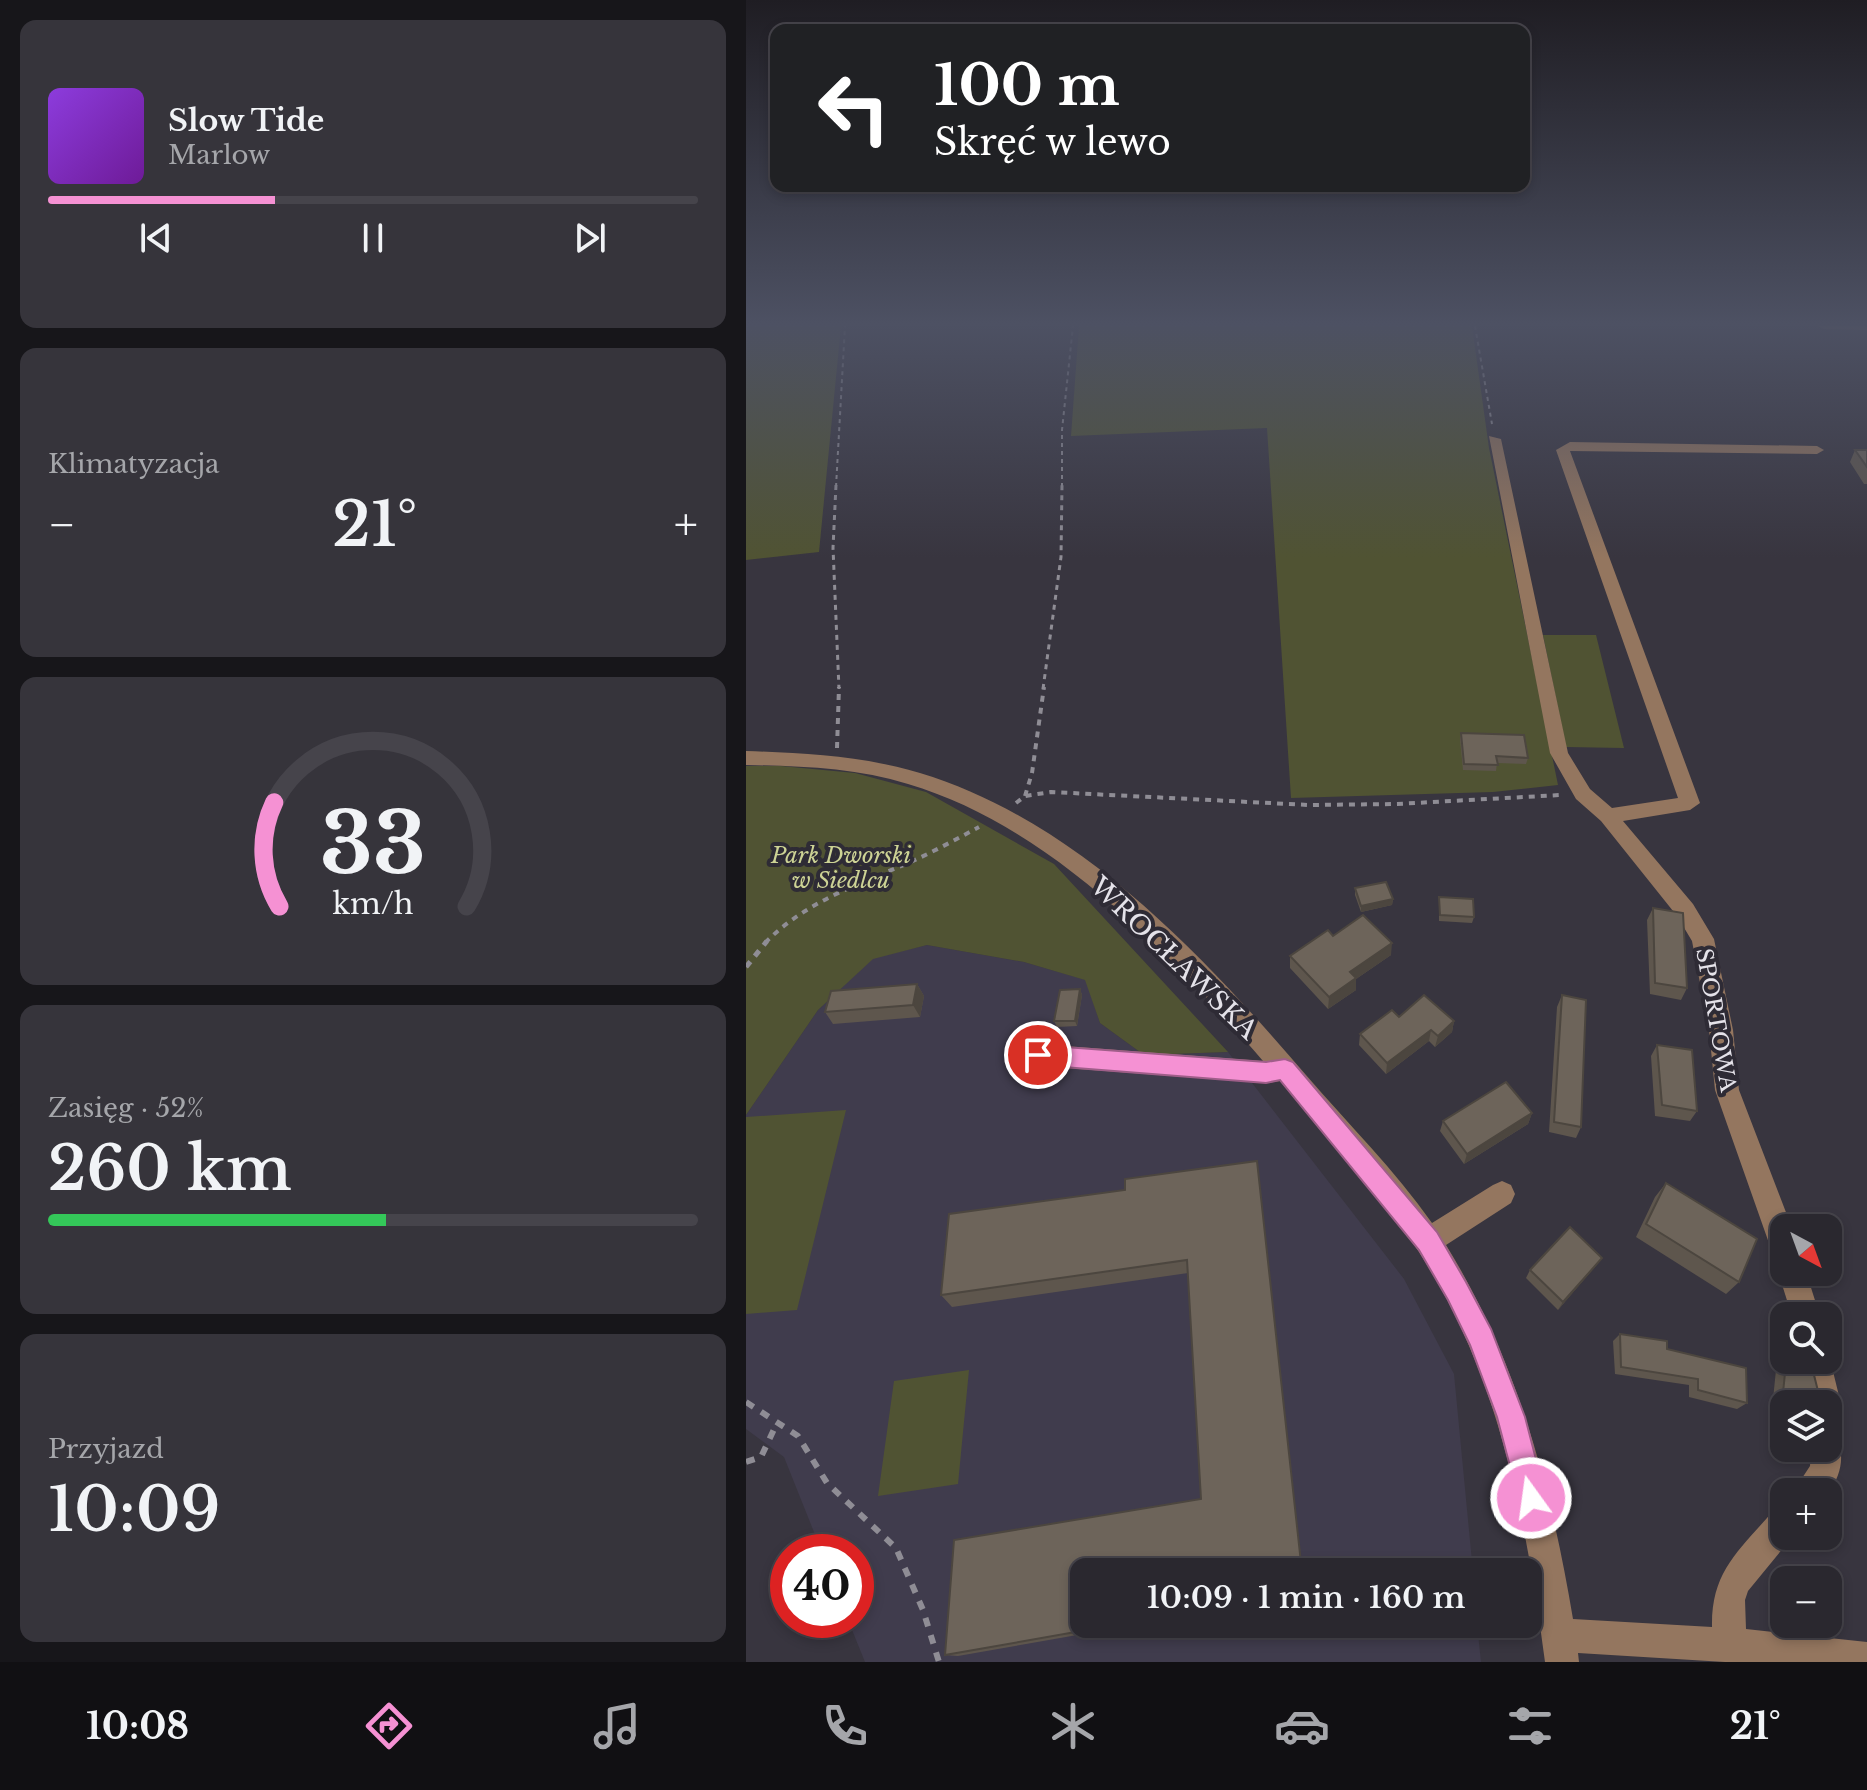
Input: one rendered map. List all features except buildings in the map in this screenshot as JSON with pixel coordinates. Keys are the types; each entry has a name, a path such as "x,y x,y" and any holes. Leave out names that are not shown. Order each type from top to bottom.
{"street":[{"name":"SPORTOWA","path":"1494,439 1559,753 1583,794 1608,816 1685,910 1703,939 1721,1030 1727,1090 1774,1214"},
{"path":"1608,816 1690,803 1563,450 1570,446 1817,450"},
{"name":"WROCŁAWSKA","path":"746,758 835,762 908,777 950,792 999,816 1086,872 1137,915 1232,1008 1428,1241 1481,1338 1511,1417 1538,1525 1560,1649"},
{"path":"1038,1055 1266,1072 1285,1069"},
{"path":"1428,1241 1502,1194"},
{"path":"1729,1645 1728,1600 1736,1580 1770,1539"},
{"path":"1560,1649 1729,1645 1867,1659"}],"path":[{"path":"835,762 840,731 840,671 833,548 841,404"},
{"path":"1025,796 1032,773 1061,557 1065,404"},
{"path":"1488,404 1494,439"},
{"path":"746,967 753,955 804,911 999,816 1025,796 1051,792 1309,805 1397,804 1583,794"},
{"path":"746,1402 798,1436 827,1483 896,1548 923,1610 939,1662"},
{"path":"746,1462 761,1457 778,1422"}],"shaded area":[{"path":"927,945 1024,962 1086,980 1100,1023 1144,1055 1228,1052 1404,1279 1454,1374 1472,1558 1070,1558 1070,1638 1478,1638 1481,1662 865,1662 855,1638 874,1638 874,1534 815,1534 784,1457 746,1429 746,1115 818,1010 873,958"}],"green space":[{"path":"746,404 833,404 819,552 746,560"},
{"path":"1073,404 1483,404 1489,448 1558,785 1493,792 1291,798 1267,428 1071,436"},
{"path":"1543,635 1596,635 1624,748 1566,747"},
{"name":"Park Dworski w Siedlcu","path":"746,766 855,773 926,792 1054,864 1228,1052 1144,1055 1100,1023 1085,980 1024,962 927,945 873,959 818,1010 746,1115"},
{"path":"846,1110 797,1310 746,1314 746,1117"},
{"path":"969,1370 958,1484 878,1496 894,1381"}],"route":[{"path":"1038,1055 1266,1072 1285,1069 1428,1241 1457,1291 1481,1338 1511,1417 1531,1498"}]}
